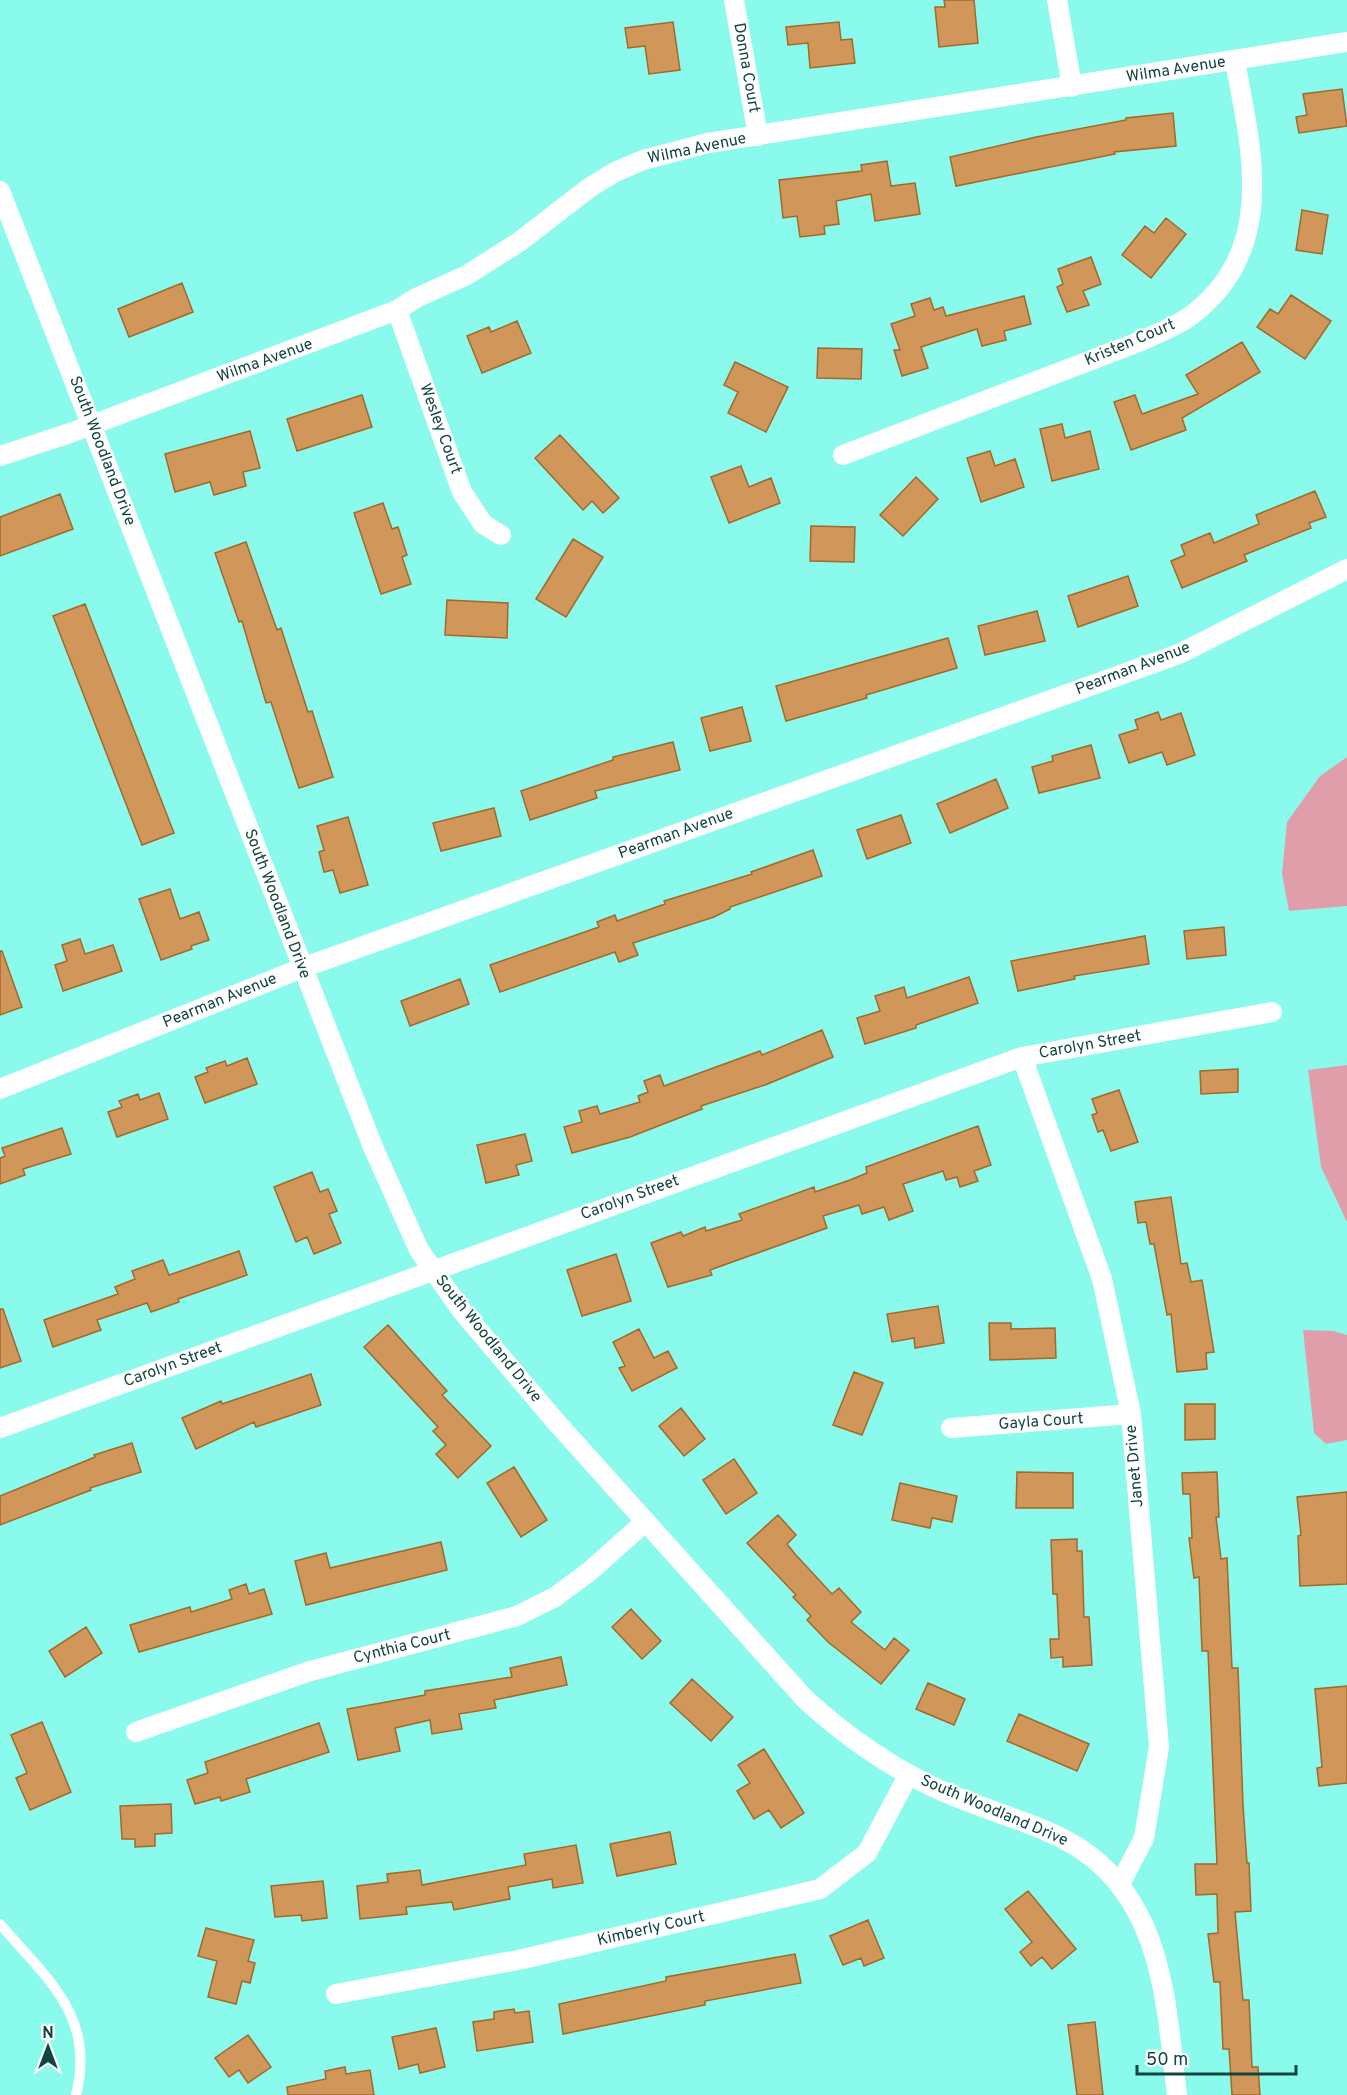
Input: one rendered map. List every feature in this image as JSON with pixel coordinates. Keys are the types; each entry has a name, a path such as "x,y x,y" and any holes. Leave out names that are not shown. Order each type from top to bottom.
{"street":[{"name":"Donna Court","path":"734,0 758,136"},
{"path":"1057,0 1072,87"},
{"name":"Wilma Avenue","path":"0,456 93,424 397,310 416,298 467,275 519,243 571,201 615,172 677,150 1347,42"},
{"name":"Kristen Court","path":"843,455 1136,343 1173,327 1204,303 1225,280 1240,253 1252,212 1251,148 1235,61"},
{"name":"South Woodland Drive","path":"0,191 93,424 302,968 394,1196 419,1250 462,1311 645,1522 805,1699 862,1746 909,1774 956,1797 1055,1833 1084,1850 1120,1884 1145,1927 1155,1959 1177,2095"},
{"name":"Wesley Court","path":"397,310 462,492 483,524 501,535"},
{"name":"Pearman Avenue","path":"0,1089 302,968 1179,654 1347,568"},
{"name":"Carolyn Street","path":"0,1428 1022,1057 1272,1012"},
{"name":"Janet Drive","path":"1022,1057 1102,1279 1131,1414 1159,1747 1144,1838 1120,1884"},
{"name":"Gayla Court","path":"951,1428 1131,1414"},
{"name":"Cynthia Court","path":"136,1732 307,1672 517,1616 555,1597 590,1571 645,1522"},
{"name":"Kimberly Court","path":"336,1994 522,1959 820,1889 867,1853 909,1774"}],"lane":[{"path":"0,1924 63,1999 79,2031 83,2069 76,2095"}],"shaded area":[{"path":"1347,757 1347,906 1289,911 1282,874 1287,822 1320,776"},
{"path":"1347,1065 1347,1222 1321,1167 1308,1070"},
{"path":"1303,1330 1334,1331 1347,1335 1347,1440 1326,1444 1314,1433"}],"building":[{"path":"944,0 974,0 978,43 939,47 935,7 945,7"},
{"path":"673,22 680,70 649,74 645,46 628,48 625,28"},
{"path":"839,22 841,40 852,39 855,63 810,68 808,43 788,45 786,27"},
{"path":"1342,89 1347,126 1299,133 1296,117 1307,115 1303,94"},
{"path":"1173,113 1176,146 1114,152 1115,154 956,186 950,157 1036,137 1126,120 1126,118"},
{"path":"887,161 891,186 915,183 920,214 875,221 871,194 836,201 839,224 824,226 825,234 800,237 797,216 783,218 779,180 862,171 861,165"},
{"path":"1302,210 1328,215 1322,254 1296,250"},
{"path":"1166,218 1186,234 1151,278 1122,255 1145,226 1154,233"},
{"path":"1091,257 1101,284 1083,291 1089,305 1067,312 1057,287 1063,284 1058,269"},
{"path":"182,283 193,312 129,337 118,309"},
{"path":"1291,295 1331,321 1305,359 1257,327 1270,309 1278,314"},
{"path":"1024,296 1031,324 1004,331 1006,340 982,346 977,329 921,347 928,368 902,376 894,350 900,350 891,324 915,316 911,304 930,298 934,310 943,307 946,316"},
{"path":"517,321 531,353 482,373 467,336 489,327 491,332"},
{"path":"1242,342 1260,372 1182,418 1186,430 1131,450 1114,402 1135,395 1142,414 1198,394 1186,375"},
{"path":"818,348 862,349 861,379 817,378"},
{"path":"735,362 788,387 766,432 728,413 738,392 724,385"},
{"path":"362,395 372,427 297,451 287,419"},
{"path":"1062,424 1065,438 1090,431 1099,469 1052,481 1040,429"},
{"path":"250,431 260,468 243,472 246,486 214,495 210,482 175,492 165,454"},
{"path":"560,435 619,498 603,513 592,501 583,510 535,458"},
{"path":"990,451 995,466 1015,459 1024,487 981,502 967,458"},
{"path":"741,466 749,487 771,478 780,503 729,523 711,477"},
{"path":"916,477 938,499 903,536 880,515"},
{"path":"1315,491 1326,517 1309,523 1311,528 1244,555 1247,561 1182,588 1171,561 1185,555 1181,545 1210,533 1214,543 1259,524 1256,515"},
{"path":"60,494 73,529 0,556 0,517"},
{"path":"383,503 392,529 398,527 407,555 402,557 411,584 381,594 354,513"},
{"path":"811,526 855,527 854,562 810,561"},
{"path":"573,539 603,557 566,617 536,599"},
{"path":"246,542 277,630 281,628 308,712 312,711 333,777 299,788 271,702 266,703 242,621 239,622 215,553"},
{"path":"1128,576 1138,606 1078,627 1068,596"},
{"path":"447,600 508,603 507,638 445,635"},
{"path":"85,604 174,833 142,845 53,616"},
{"path":"1037,611 1045,641 985,655 978,626"},
{"path":"948,638 957,668 866,695 867,698 786,721 776,686"},
{"path":"742,707 751,741 710,751 701,718"},
{"path":"1158,712 1161,720 1181,713 1195,755 1167,765 1162,752 1129,763 1119,735 1138,729 1135,720"},
{"path":"673,742 680,770 595,791 597,798 530,820 521,791 613,760 613,757"},
{"path":"1091,745 1100,778 1039,793 1032,767 1053,761 1052,756"},
{"path":"996,779 1008,808 950,833 937,804"},
{"path":"494,808 501,836 441,851 433,823"},
{"path":"901,815 911,843 867,859 857,830"},
{"path":"348,817 368,885 340,893 333,870 324,872 319,852 324,850 317,826"},
{"path":"813,850 822,876 730,907 714,917 633,943 638,955 619,962 615,952 500,992 490,965 599,927 597,922 615,915 617,921 665,904 664,901 752,874 751,872"},
{"path":"170,889 180,919 199,912 209,940 161,960 139,899"},
{"path":"1224,927 1226,955 1187,959 1184,931"},
{"path":"1145,936 1149,964 1074,976 1075,979 1018,991 1011,961"},
{"path":"80,939 85,954 113,945 122,971 63,991 55,965 67,961 62,945"},
{"path":"0,951 2,951 22,1007 0,1015"},
{"path":"969,977 978,1003 916,1025 916,1028 865,1044 857,1018 880,1011 875,996 904,987 907,998"},
{"path":"460,979 469,1004 410,1026 401,1001"},
{"path":"822,1030 833,1057 765,1085 701,1106 702,1109 630,1137 572,1153 564,1127 582,1122 579,1111 597,1106 600,1114 640,1102 638,1096 648,1092 644,1081 660,1075 664,1086 760,1051 762,1055"},
{"path":"247,1058 257,1084 205,1103 195,1077 208,1072 206,1068 225,1061 227,1066"},
{"path":"1238,1069 1238,1092 1201,1094 1200,1071"},
{"path":"1119,1090 1138,1142 1111,1151 1103,1130 1098,1132 1092,1115 1097,1113 1092,1099"},
{"path":"159,1093 168,1119 117,1137 108,1112 122,1107 119,1101 138,1094 140,1100"},
{"path":"978,1126 991,1165 974,1171 978,1181 960,1187 957,1177 946,1180 943,1171 903,1184 913,1211 889,1220 884,1207 862,1214 859,1205 823,1216 827,1228 710,1270 712,1275 668,1287 651,1243 681,1232 683,1236 705,1227 706,1231 742,1220 739,1214 814,1187 815,1192 850,1180 867,1173 866,1167"},
{"path":"62,1128 71,1154 23,1169 25,1175 0,1184 0,1158 5,1156 2,1148"},
{"path":"525,1134 532,1161 516,1165 519,1175 486,1183 477,1145"},
{"path":"312,1172 320,1192 328,1189 337,1211 329,1214 341,1243 314,1254 307,1237 296,1242 274,1187"},
{"path":"1171,1197 1181,1264 1187,1263 1191,1282 1202,1280 1214,1352 1206,1353 1207,1369 1177,1372 1171,1314 1167,1315 1154,1244 1150,1244 1146,1222 1138,1223 1135,1202"},
{"path":"239,1251 247,1275 178,1299 179,1302 151,1312 147,1303 97,1320 101,1330 53,1347 44,1320 118,1294 115,1287 135,1279 132,1271 163,1260 169,1275"},
{"path":"616,1254 631,1301 582,1316 567,1270"},
{"path":"938,1306 944,1343 915,1348 914,1338 892,1342 887,1314"},
{"path":"0,1309 3,1309 21,1361 0,1368"},
{"path":"989,1323 1011,1323 1011,1329 1055,1328 1056,1358 990,1360"},
{"path":"388,1325 447,1391 442,1395 491,1446 458,1478 436,1454 446,1445 433,1431 438,1427 364,1347"},
{"path":"639,1329 654,1358 668,1351 677,1368 632,1391 619,1368 625,1366 613,1342"},
{"path":"854,1372 883,1383 862,1435 833,1425"},
{"path":"311,1374 321,1405 256,1427 254,1422 196,1449 182,1418 221,1401 222,1404"},
{"path":"1185,1404 1215,1404 1215,1439 1185,1440"},
{"path":"681,1408 705,1439 684,1456 659,1426"},
{"path":"132,1443 141,1472 90,1488 91,1490 0,1525 0,1496 95,1457 94,1455"},
{"path":"734,1459 757,1493 726,1514 703,1480"},
{"path":"514,1467 547,1520 521,1537 487,1483"},
{"path":"1017,1472 1073,1473 1073,1508 1016,1508"},
{"path":"1217,1472 1219,1517 1216,1517 1221,1559 1227,1558 1232,1668 1238,1668 1243,1805 1251,1911 1235,1912 1243,2000 1249,2000 1252,2067 1258,2067 1260,2095 1232,2095 1229,2049 1223,2049 1220,1982 1214,1982 1208,1934 1218,1933 1217,1894 1196,1895 1195,1864 1217,1864 1208,1651 1202,1651 1199,1577 1194,1578 1189,1538 1192,1538 1190,1494 1183,1494 1182,1473"},
{"path":"900,1483 957,1496 952,1522 932,1518 930,1528 892,1520"},
{"path":"1347,1492 1347,1584 1300,1586 1298,1536 1301,1535 1297,1497"},
{"path":"778,1515 796,1535 787,1544 795,1554 832,1594 839,1588 861,1612 851,1622 885,1650 894,1638 909,1650 881,1684 828,1642 807,1620 811,1616 793,1597 796,1595 747,1543"},
{"path":"1077,1539 1077,1551 1082,1551 1084,1617 1089,1617 1092,1665 1063,1667 1063,1657 1051,1658 1050,1639 1059,1639 1057,1594 1053,1594 1051,1540"},
{"path":"441,1542 447,1570 306,1605 295,1561 326,1553 330,1568"},
{"path":"246,1584 249,1594 264,1589 272,1614 139,1652 130,1625 190,1607 191,1612 232,1599 229,1590"},
{"path":"631,1609 661,1641 642,1659 612,1627"},
{"path":"86,1627 102,1653 65,1677 49,1651"},
{"path":"561,1657 567,1685 494,1700 496,1708 459,1714 462,1729 432,1734 430,1720 395,1728 400,1751 358,1760 347,1709 425,1695 425,1691 512,1677 510,1668"},
{"path":"692,1679 733,1717 711,1741 670,1703"},
{"path":"928,1683 965,1699 954,1725 916,1709"},
{"path":"1347,1686 1347,1783 1319,1786 1317,1768 1322,1767 1315,1689"},
{"path":"1019,1714 1089,1744 1077,1771 1007,1741"},
{"path":"42,1722 71,1792 30,1810 16,1778 27,1773 11,1735"},
{"path":"319,1723 329,1752 246,1779 250,1792 221,1801 220,1797 195,1804 187,1780 208,1773 205,1762"},
{"path":"764,1749 804,1813 781,1828 769,1810 754,1819 737,1791 750,1783 738,1765"},
{"path":"171,1804 172,1833 155,1834 155,1846 135,1847 135,1839 122,1839 120,1806"},
{"path":"670,1832 676,1864 617,1876 610,1844"},
{"path":"576,1845 583,1883 553,1888 552,1879 508,1887 510,1899 454,1910 452,1902 406,1907 407,1914 360,1919 357,1886 388,1882 387,1874 420,1870 422,1885 526,1865 524,1854"},
{"path":"323,1881 327,1918 302,1921 301,1915 275,1917 271,1886"},
{"path":"1028,1891 1076,1949 1052,1969 1042,1957 1031,1966 1020,1952 1032,1942 1005,1909"},
{"path":"868,1920 884,1958 864,1966 861,1958 843,1965 830,1936"},
{"path":"206,1928 254,1940 248,1961 255,1963 250,1983 242,1981 236,2004 208,1997 217,1961 198,1956"},
{"path":"795,1954 801,1983 705,2001 705,2005 563,2034 559,2004 666,1981 666,1977"},
{"path":"514,2009 515,2013 529,2011 533,2042 477,2051 473,2022 494,2019 494,2012"},
{"path":"1095,2022 1103,2095 1077,2095 1068,2025"},
{"path":"436,2028 445,2067 420,2073 418,2064 399,2069 392,2037"},
{"path":"248,2035 271,2067 248,2083 239,2070 229,2077 215,2058"},
{"path":"345,2067 346,2074 370,2070 374,2095 288,2095 287,2087 326,2079 325,2071"}]}
